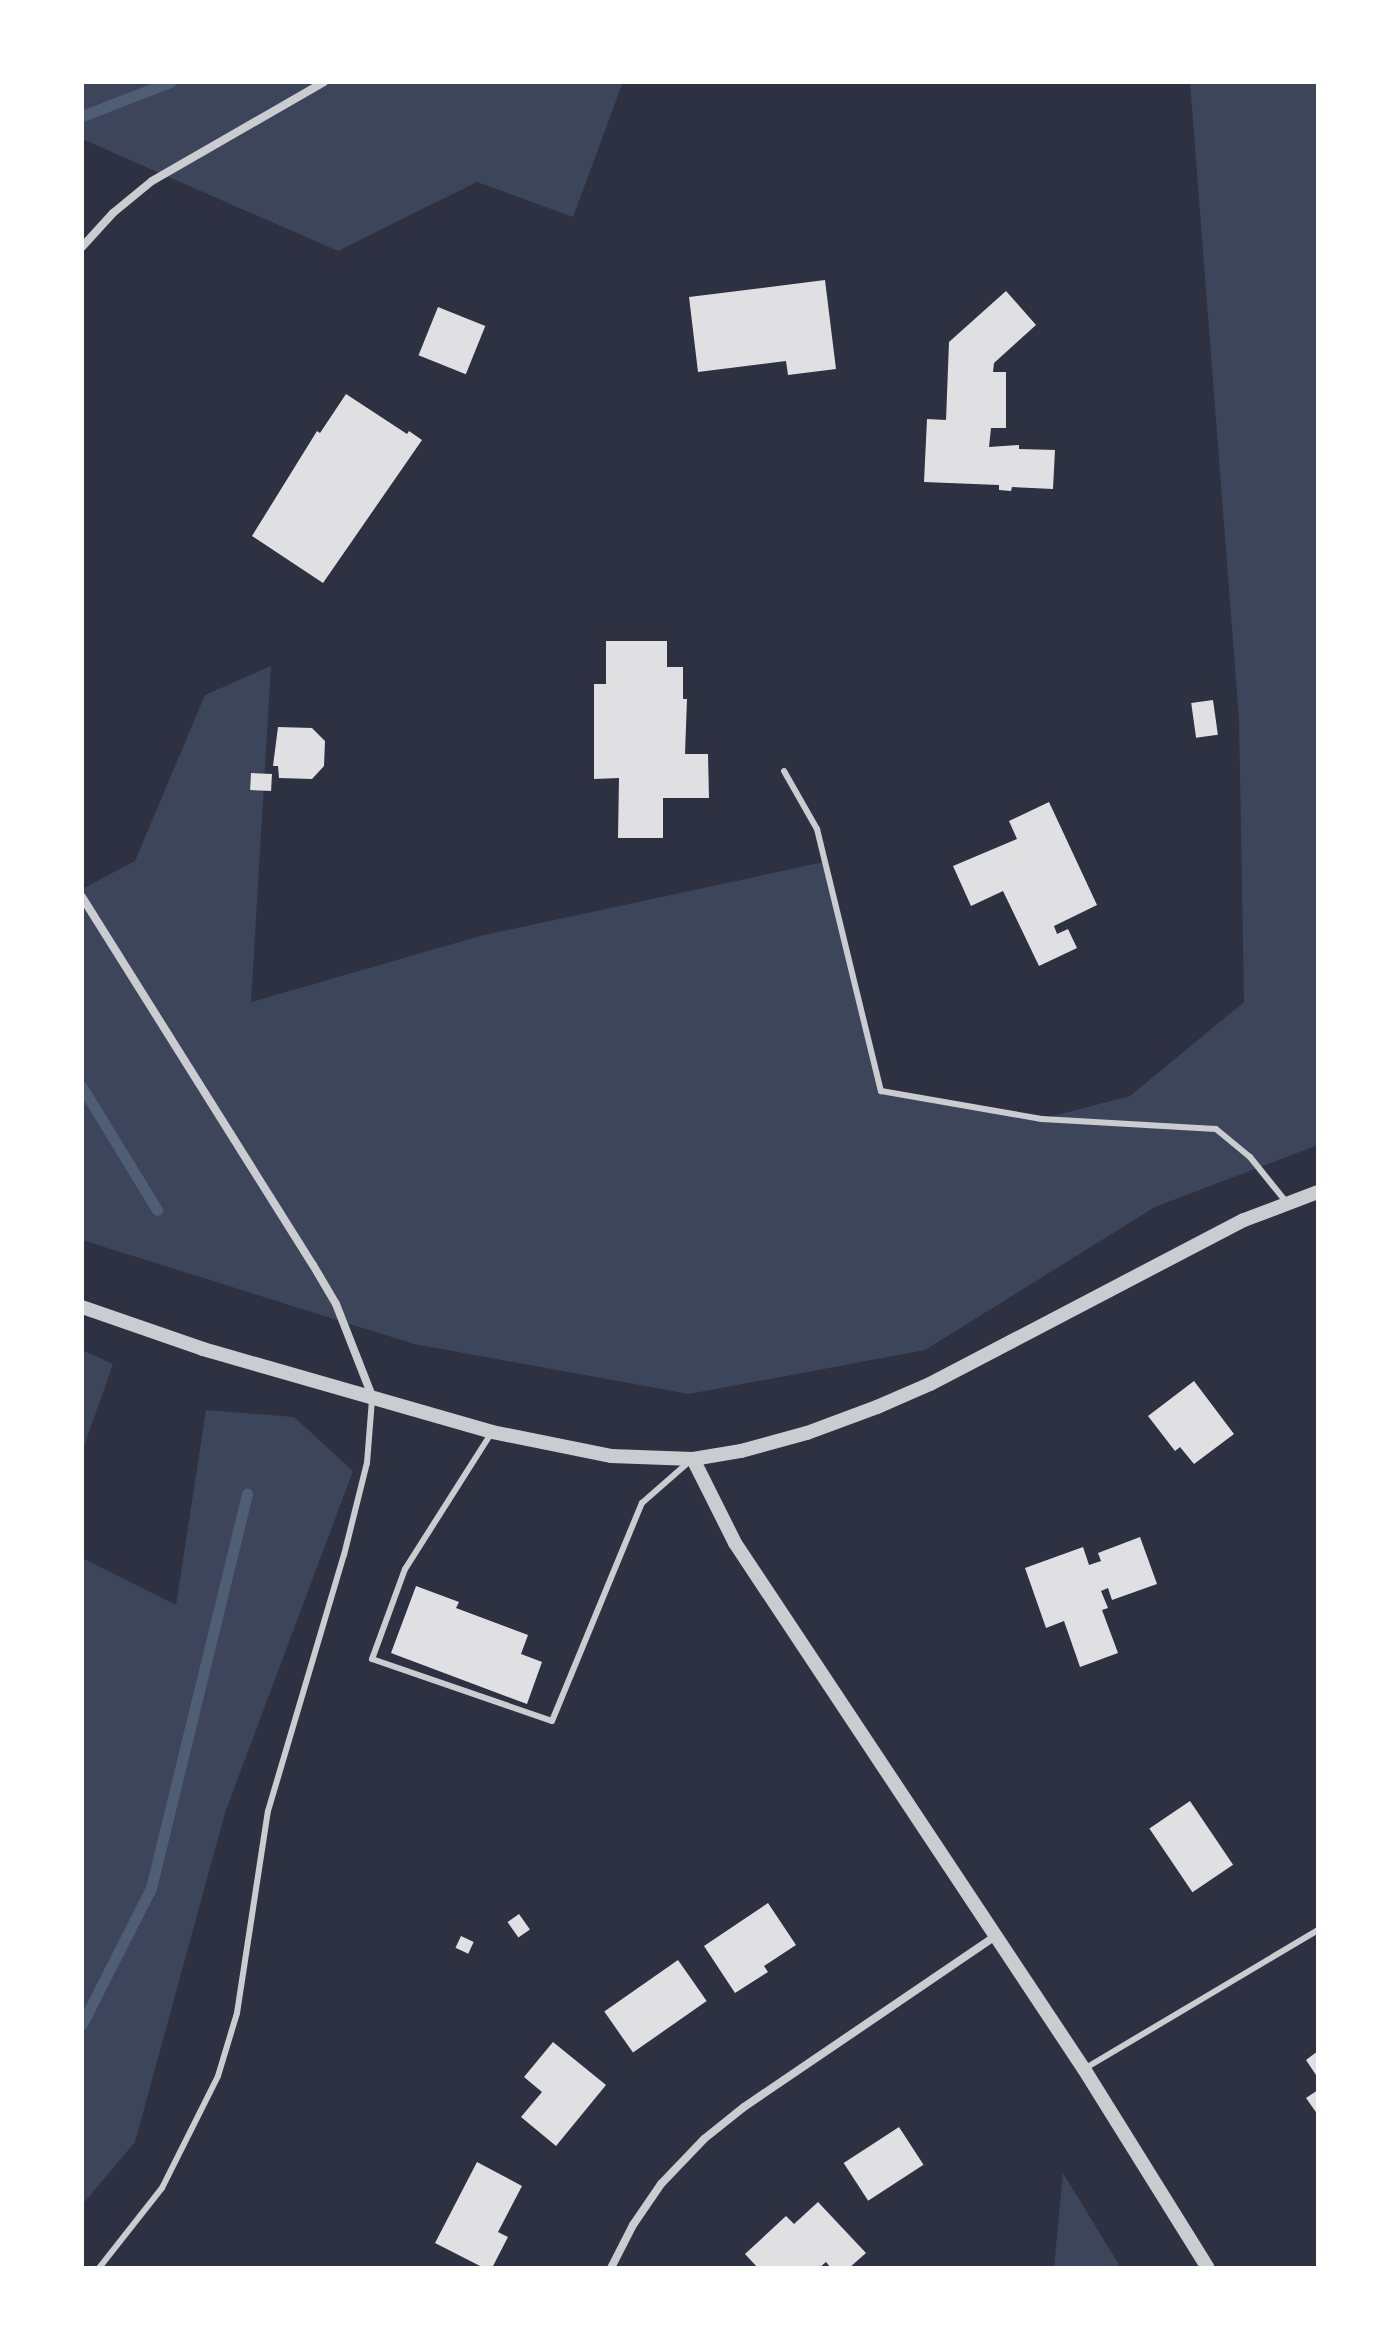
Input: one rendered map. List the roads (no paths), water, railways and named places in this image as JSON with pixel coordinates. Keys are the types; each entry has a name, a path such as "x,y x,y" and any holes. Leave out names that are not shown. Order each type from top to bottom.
{"street":[{"path":"82,247 113,213 152,181 324,82"},
{"path":"82,897 336,1304 372,1396"},
{"path":"82,1307 203,1349 492,1432 611,1456 693,1459 741,1451 807,1433 877,1407 930,1384 1244,1220 1318,1192"},
{"path":"693,1459 735,1543 1084,2069 1208,2268"},
{"path":"611,2268 633,2225 661,2184 704,2139 744,2107 996,1936"}],"lane":[{"path":"784,771 817,829 881,1091 1042,1119 1216,1129 1250,1157 1287,1203"},
{"path":"99,2268 162,2188 218,2076 237,2013 268,1811 344,1555 367,1463 372,1396"},
{"path":"492,1432 405,1569 372,1659 552,1721 642,1503 693,1459"},
{"path":"1084,2069 1318,1930"}],"waterway":[{"path":"82,116 170,82"},
{"path":"82,1087 157,1210"},
{"path":"82,2024 151,1888 247,1494"}]}
